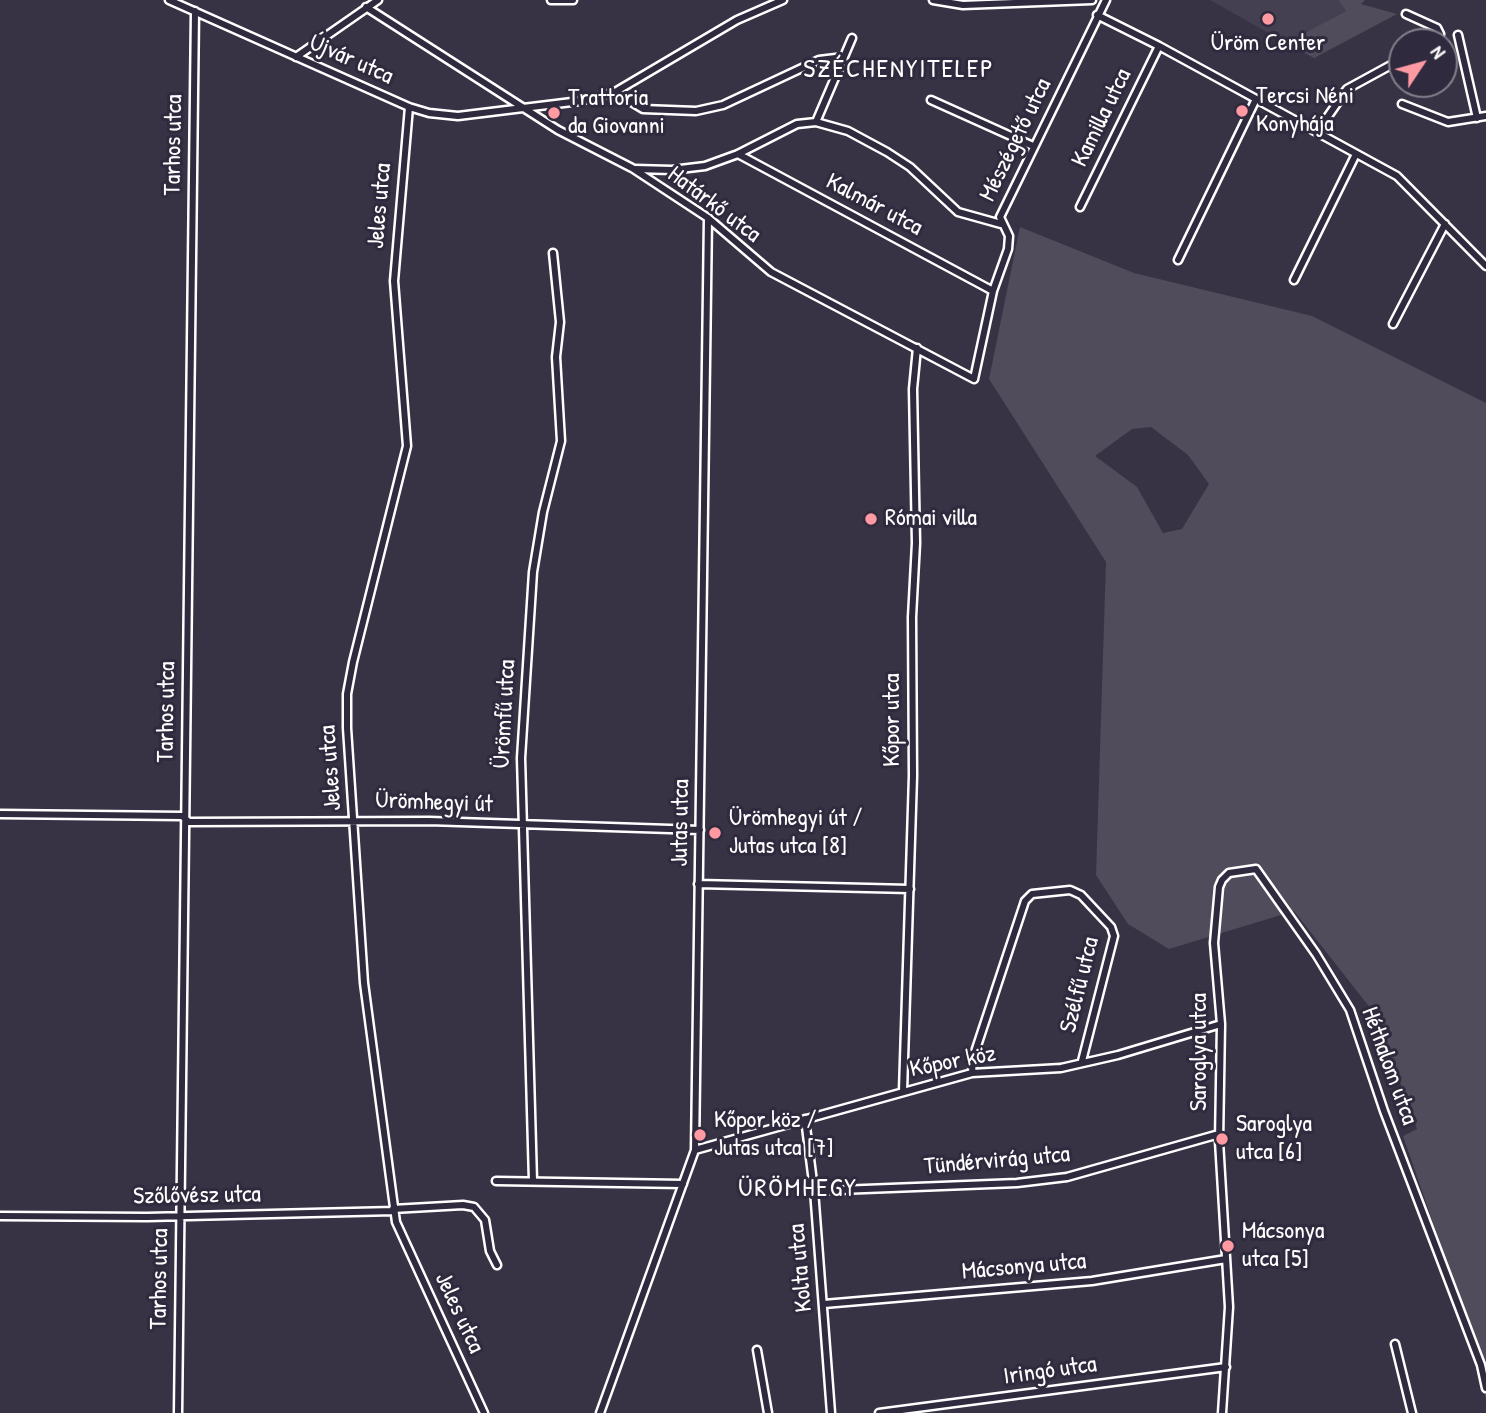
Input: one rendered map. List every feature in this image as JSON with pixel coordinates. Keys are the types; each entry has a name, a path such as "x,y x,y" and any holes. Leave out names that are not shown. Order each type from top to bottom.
{"street":[{"name":"Újvár utca","path":"169,0 409,107 429,113 458,116 525,109 615,92 737,20 783,0"},
{"path":"296,57 378,0"},
{"path":"551,0 573,0"},
{"path":"933,0 963,5 1105,1"},
{"name":"Mészégető utca","path":"974,379 993,291 1009,249 1009,236 1000,217 1004,205 1105,1"},
{"name":"Határkő utca","path":"366,7 558,130 632,169 708,218 771,272 974,379"},
{"name":"Tarhos utca","path":"178,1413 195,11"},
{"path":"1406,14 1437,28"},
{"path":"1097,15 1317,132 1355,156 1397,176 1462,245 1486,266"},
{"path":"1458,35 1477,118"},
{"path":"816,122 852,38"},
{"name":"Kamilla utca","path":"1080,207 1159,46"},
{"path":"615,92 643,109 696,111 723,104 820,60 844,57"},
{"path":"1317,132 1347,89 1388,67"},
{"path":"1178,260 1256,99"},
{"path":"931,100 1033,146"},
{"path":"1402,104 1448,122 1486,116"},
{"name":"Jeles utca","path":"409,107 394,281 407,446 347,694 353,820 365,983 393,1210 408,1250 484,1413"},
{"path":"632,169 691,170 738,154 797,124 816,122 848,131 887,152 910,167 958,212 1001,224"},
{"name":"Kalmár utca","path":"738,154 993,291"},
{"path":"1294,280 1355,156"},
{"name":"Jutas utca","path":"600,1413 695,1150 708,218"},
{"path":"1393,324 1445,224"},
{"name":"Ürömfű utca","path":"533,1181 520,825 523,710 533,572 542,512 561,440 556,357 559,321 553,253"},
{"name":"Kőpor utca","path":"903,1091 910,889 916,543 913,388 917,348"},
{"name":"Ürömhegyi út","path":"0,814 182,816 189,822 353,820 700,830"},
{"name":"Héthalom utca","path":"1214,943 1222,880 1229,873 1256,869 1317,954 1350,1010 1384,1111 1481,1365 1486,1388"},
{"path":"698,884 910,889"},
{"name":"Szélfű utca","path":"972,1073 973,1058 1026,901 1032,894 1076,892 1111,927 1114,936 1082,1060"},
{"name":"Saroglya utca","path":"1214,943 1221,1024 1219,1133 1229,1307 1222,1413"},
{"name":"Kőpor köz","path":"695,1150 972,1073 1061,1068 1082,1060 1118,1055 1221,1024"},
{"name":"Kolta utca","path":"805,1119 824,1304 831,1413"},
{"name":"Tündérvirág utca","path":"814,1191 1017,1183 1067,1177 1219,1133"},
{"path":"496,1181 683,1184"},
{"name":"Szőlővész utca","path":"0,1216 180,1216 393,1210 463,1205 474,1207 485,1220 491,1251 497,1265"},
{"name":"Mácsonya utca","path":"824,1304 1092,1281 1226,1259"},
{"path":"1395,1344 1412,1413"},
{"path":"757,1350 768,1413"},
{"name":"Iringó utca","path":"879,1413 1226,1367"}],"shaded area":[{"path":"1210,0 1338,0 1346,11 1286,43"},
{"path":"1338,0 1365,0 1361,4 1397,14 1314,58 1286,43 1346,11"},
{"path":"1020,227 1134,273 1312,316 1486,403 1486,1400 1467,1321 1403,1136 1417,1129 1375,1014 1294,911 1169,949 1128,924 1096,875 1106,562 989,379","holes":["1151,427 1188,455 1209,484 1182,529 1163,533 1137,487 1095,456 1132,429"]}],"place":[{"name":"Üröm Center","path":"1268,19"},
{"name":"Tercsi Néni Konyhája","path":"1242,111"},
{"name":"Trattoria da Giovanni","path":"554,113"},
{"name":"Római villa","path":"871,519"},
{"name":"Ürömhegyi út / Jutas utca [8]","path":"715,833"},
{"name":"Kőpor köz / Jutas utca [7]","path":"700,1135"},
{"name":"Saroglya utca [6]","path":"1222,1139"},
{"name":"Mácsonya utca [5]","path":"1228,1246"}],"district":[{"name":"SZÉCHENYITELEP","path":"899,70"},
{"name":"ÜRÖMHEGY","path":"798,1189"}]}
